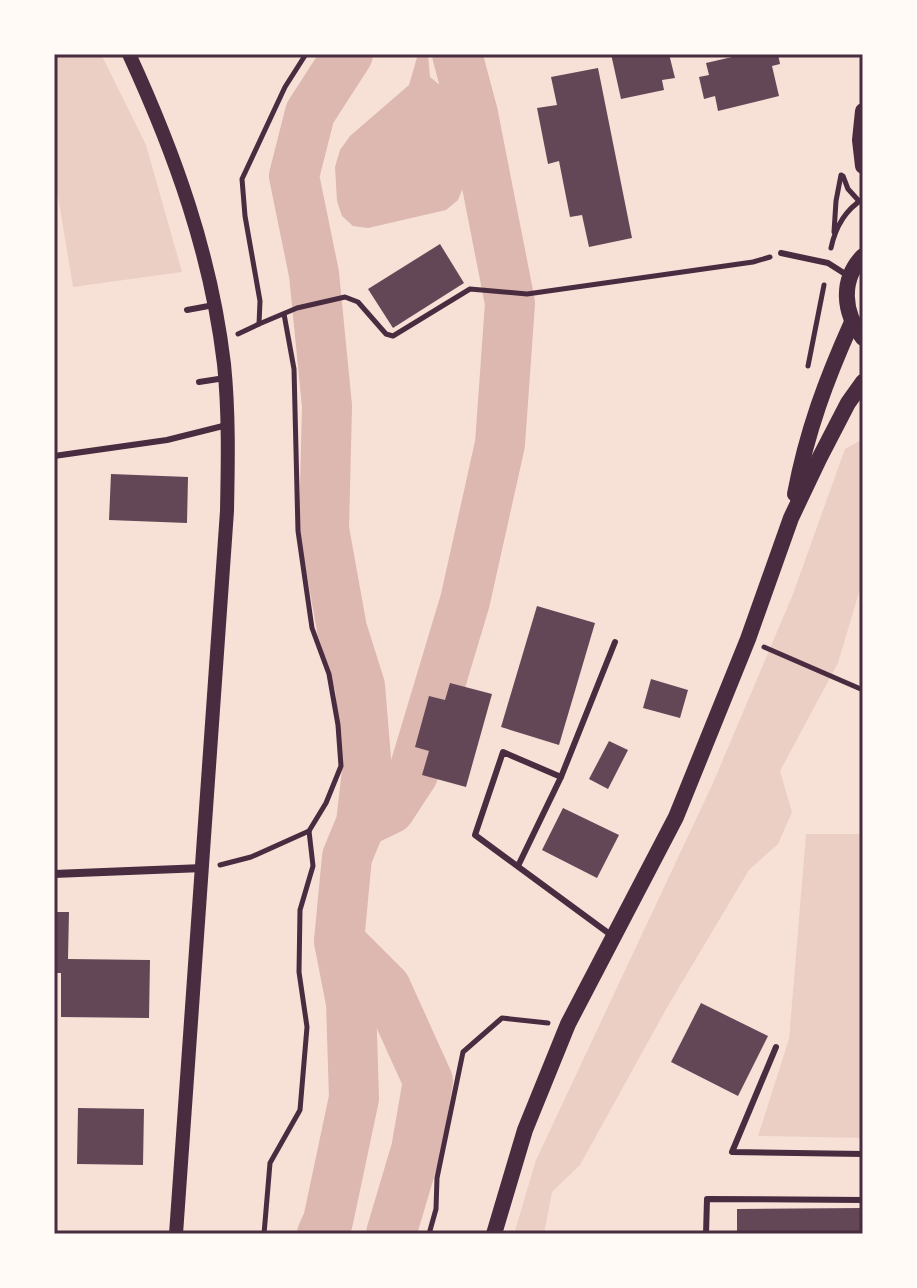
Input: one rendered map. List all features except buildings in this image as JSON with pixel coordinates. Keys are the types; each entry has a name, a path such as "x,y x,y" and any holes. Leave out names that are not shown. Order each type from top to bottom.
{"main road":[{"path":"863,111 860,140 863,166"},
{"path":"863,256 850,277 846,292 852,322 863,338"},
{"path":"791,518 804,448 821,392 852,322"},
{"path":"494,1234 525,1130 568,1024 676,817 748,639 791,518 848,403 863,382"}],"street":[{"path":"129,54 166,134 202,245 221,341 229,443 227,511 176,1234"},
{"path":"54,874 203,868"}],"lane":[{"path":"781,253 828,263 850,277"},
{"path":"187,310 214,305"},
{"path":"199,382 225,378"},
{"path":"54,456 167,440 227,425"},
{"path":"518,866 561,777 615,642"},
{"path":"561,777 503,752 475,835 614,937"},
{"path":"776,1047 732,1152 863,1154"},
{"path":"706,1234 707,1199 863,1200"}],"path":[{"path":"259,324 260,301 245,216 242,179 285,87 306,54"},
{"path":"807,369 834,233 842,174"},
{"path":"834,233 844,217 863,199"},
{"path":"221,341 297,308 345,297 358,302 386,334 393,336 470,289 527,294 753,262"},
{"path":"203,868 251,857 309,831 326,803 341,766 329,674 312,628 298,531 294,369 284,314"},
{"path":"748,639 863,690"},
{"path":"264,1234 270,1163 300,1110 307,1027 299,972 300,910 313,866 309,831"},
{"path":"429,1234 436,1209 437,1178 463,1052 502,1018 568,1024"}],"shaded area":[{"path":"54,54 101,54 146,145 182,272 73,287 54,172"},
{"path":"418,54 428,54 430,77 441,86 449,99 464,185 458,200 446,210 368,228 353,226 342,216 337,201 335,167 340,150 350,136 409,85"},
{"path":"863,439 863,579 838,663 780,771 792,812 778,844 749,870 669,1004 580,1165 552,1192 544,1234 514,1234 536,1160 713,783 793,594 845,449"},
{"path":"806,834 863,834 863,1138 758,1136 789,1039"}],"waterway":[{"path":"322,1234 328,1221 354,1098 351,1003 339,941 347,857 361,823 367,771 360,686 342,629 324,529 327,406 314,274 294,176 310,113 348,54"},
{"path":"361,823 390,809 413,774 465,601 500,444 510,303 473,114 457,54"},
{"path":"339,941 386,988 428,1081 416,1150 391,1234"}]}
